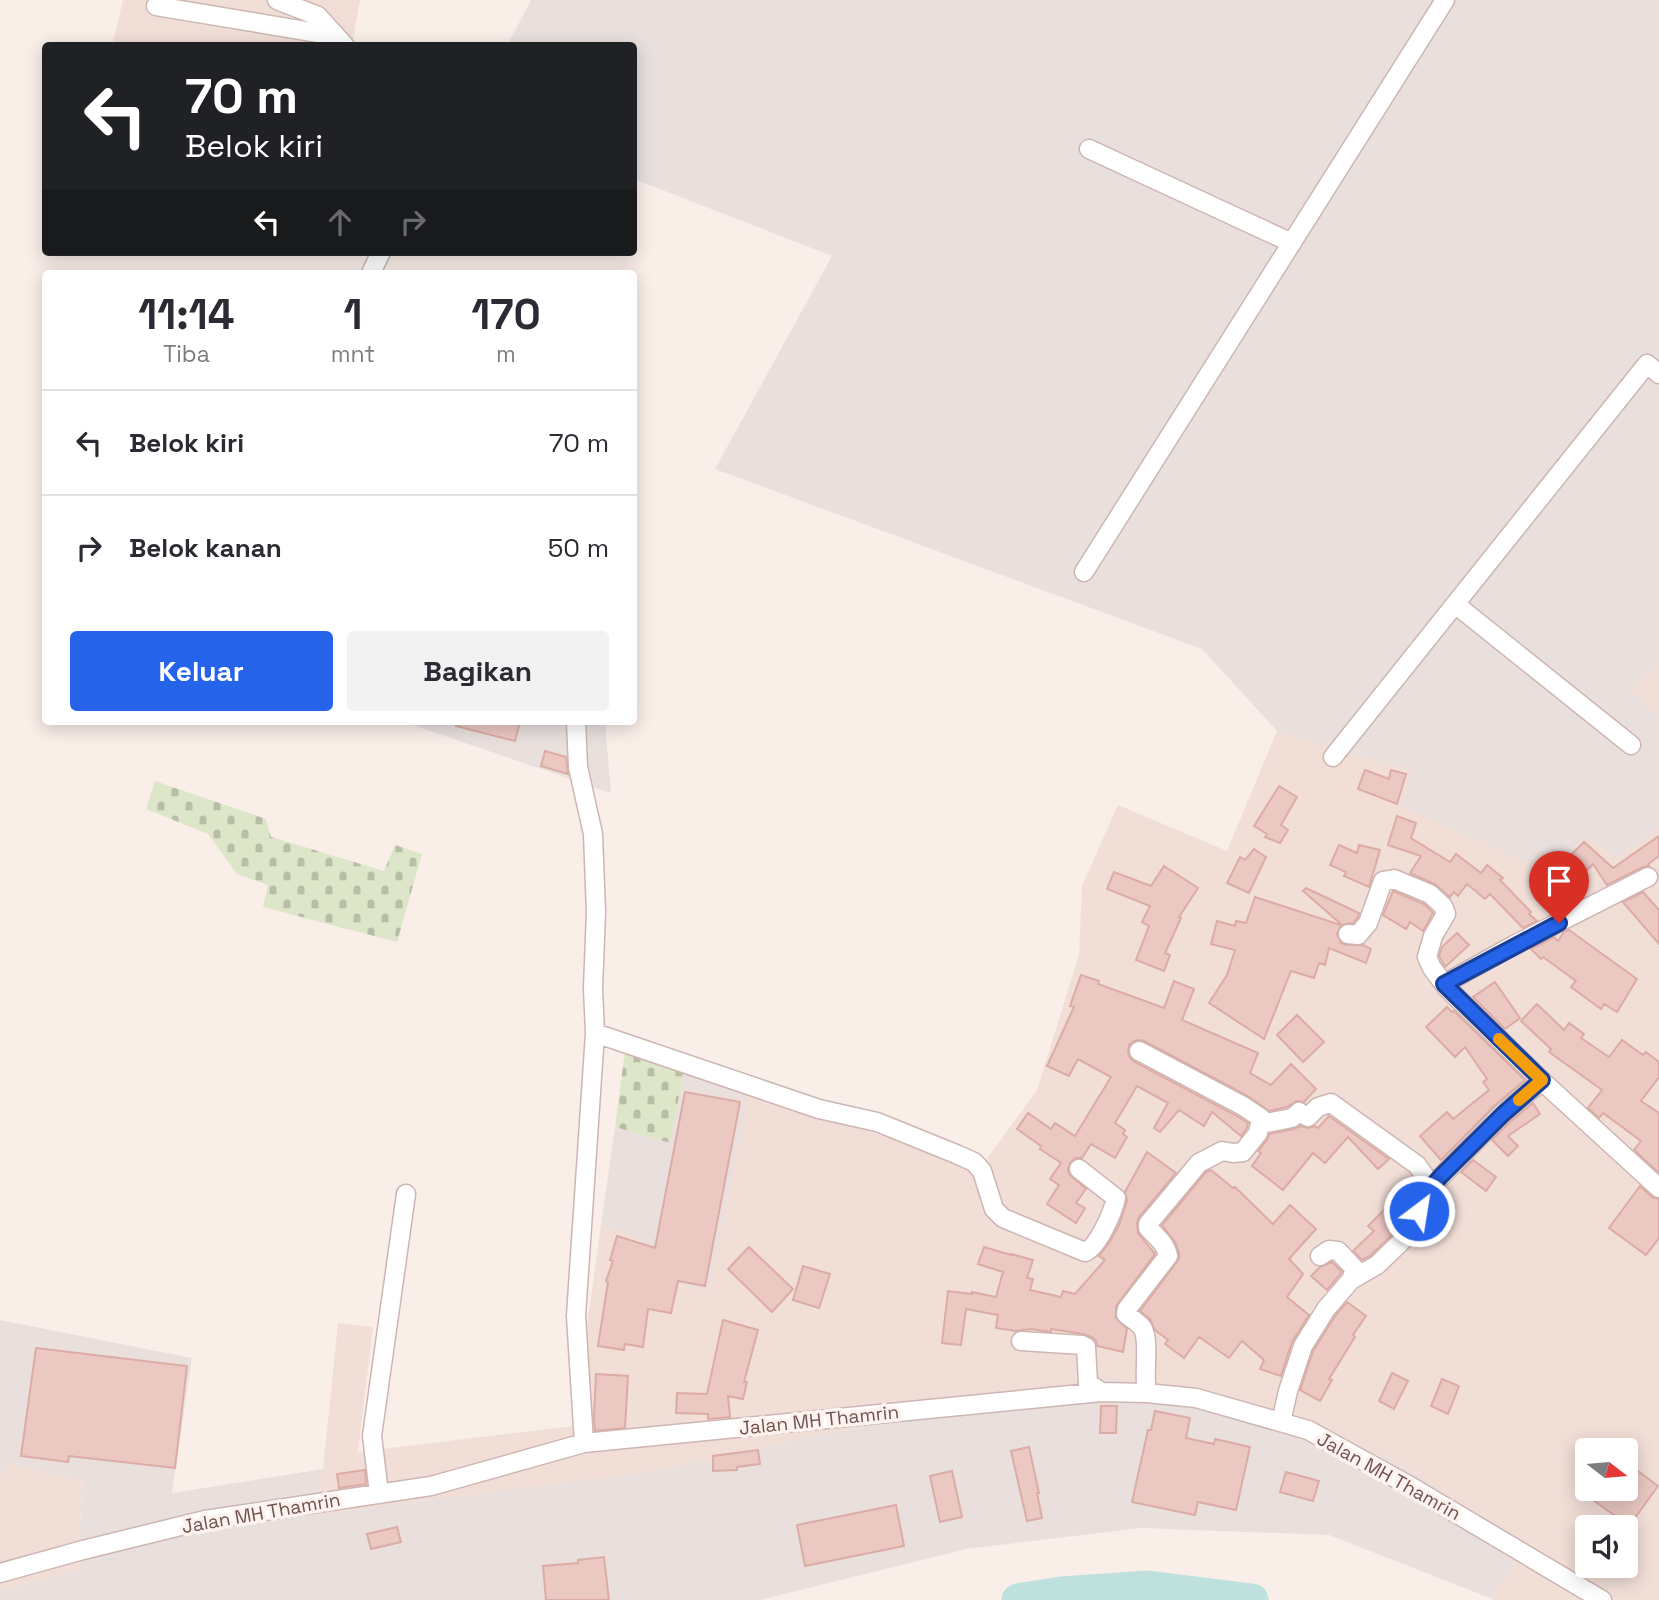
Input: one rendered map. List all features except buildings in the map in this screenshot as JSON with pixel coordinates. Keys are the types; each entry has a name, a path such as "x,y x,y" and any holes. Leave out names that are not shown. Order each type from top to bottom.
{"street":[{"path":"277,0 318,16 340,41"},
{"path":"1084,572 1445,0"},
{"path":"156,6 340,41"},
{"path":"1089,149 1292,243"},
{"path":"1333,757 1647,364 1659,374"},
{"path":"1455,604 1631,745"},
{"path":"576,725 578,767 593,834 596,912 593,988 595,1032 576,1316 584,1443"},
{"path":"1444,984 1648,877"},
{"path":"1348,934 1358,935 1368,923 1383,881 1394,879 1430,894 1443,905 1446,914 1433,936 1427,957 1444,984 1542,1080 1659,1188"},
{"path":"595,1032 819,1110 877,1122 974,1162 982,1171 994,1209 1003,1218 1085,1252 1090,1251 1099,1238 1116,1198 1079,1169"},
{"path":"1139,1051 1261,1118 1258,1133 1243,1152 1222,1151 1199,1163 1148,1224 1148,1228 1168,1251 1168,1256 1126,1309 1126,1314 1142,1327 1146,1339 1145,1388"},
{"path":"1282,1419 1303,1346 1326,1309 1352,1280 1377,1265 1406,1237 1432,1186 1503,1114 1542,1080"},
{"path":"1261,1124 1292,1118 1299,1112 1308,1117 1318,1107 1331,1103 1417,1165 1432,1186"},
{"path":"379,1493 372,1436 406,1194"},
{"path":"1320,1256 1329,1250 1338,1251 1355,1269 1352,1280"},
{"path":"1021,1341 1086,1347 1086,1361 1094,1388"},
{"name":"Jalan MH Thamrin","path":"0,1573 205,1520 431,1486 584,1443 1094,1388 1145,1388 1282,1419 1308,1430 1399,1479 1602,1600"}],"shaded area":[{"path":"123,0 360,0 353,42 113,42"},
{"path":"531,0 1659,0 1659,663 1630,688 1659,719 1659,825 1620,857 1584,836 1556,875 1402,806 1412,770 1277,731 1202,649 715,469 832,256 637,180 637,42 509,42"},
{"path":"1659,663 1659,719 1630,688"},
{"path":"413,725 605,725 611,793"},
{"path":"1277,731 1413,770 1585,836 1620,857 1659,825 1659,1600 1493,1600 1490,1598 1526,1544 1106,1378 651,1472 314,1516 323,1469 338,1323 373,1327 358,1452 573,1426 601,1225 644,1237 635,1271 749,1092 980,1168 1037,1090 1079,955 1082,886 1118,805 1227,851"},
{"path":"684,1070 749,1092 708,1292 635,1271 643,1238 601,1225 615,1127 670,1143"},
{"path":"0,1320 192,1358 172,1493 323,1469 315,1515 651,1472 1106,1378 1230,1396 1380,1453 1527,1544 1490,1598 1329,1535 1141,1528 966,1549 760,1600 0,1600 0,1591 81,1569 83,1481 9,1463 0,1479"},
{"path":"9,1463 83,1481 81,1569 0,1591 0,1479"}],"green space":[{"path":"155,781 266,819 271,837 384,871 395,845 422,854 397,942 263,907 268,885 237,874 208,834 146,809"},
{"path":"625,1051 684,1070 670,1143 615,1127"}],"waterway":[{"path":"1018,1600 1061,1593 1148,1587 1252,1600"}],"slow traffic":[{"path":"1499,1039 1542,1080 1519,1100"}],"route":[{"path":"1419,1211 1429,1190 1440,1177 1503,1114 1542,1080 1444,984 1559,923"}]}
